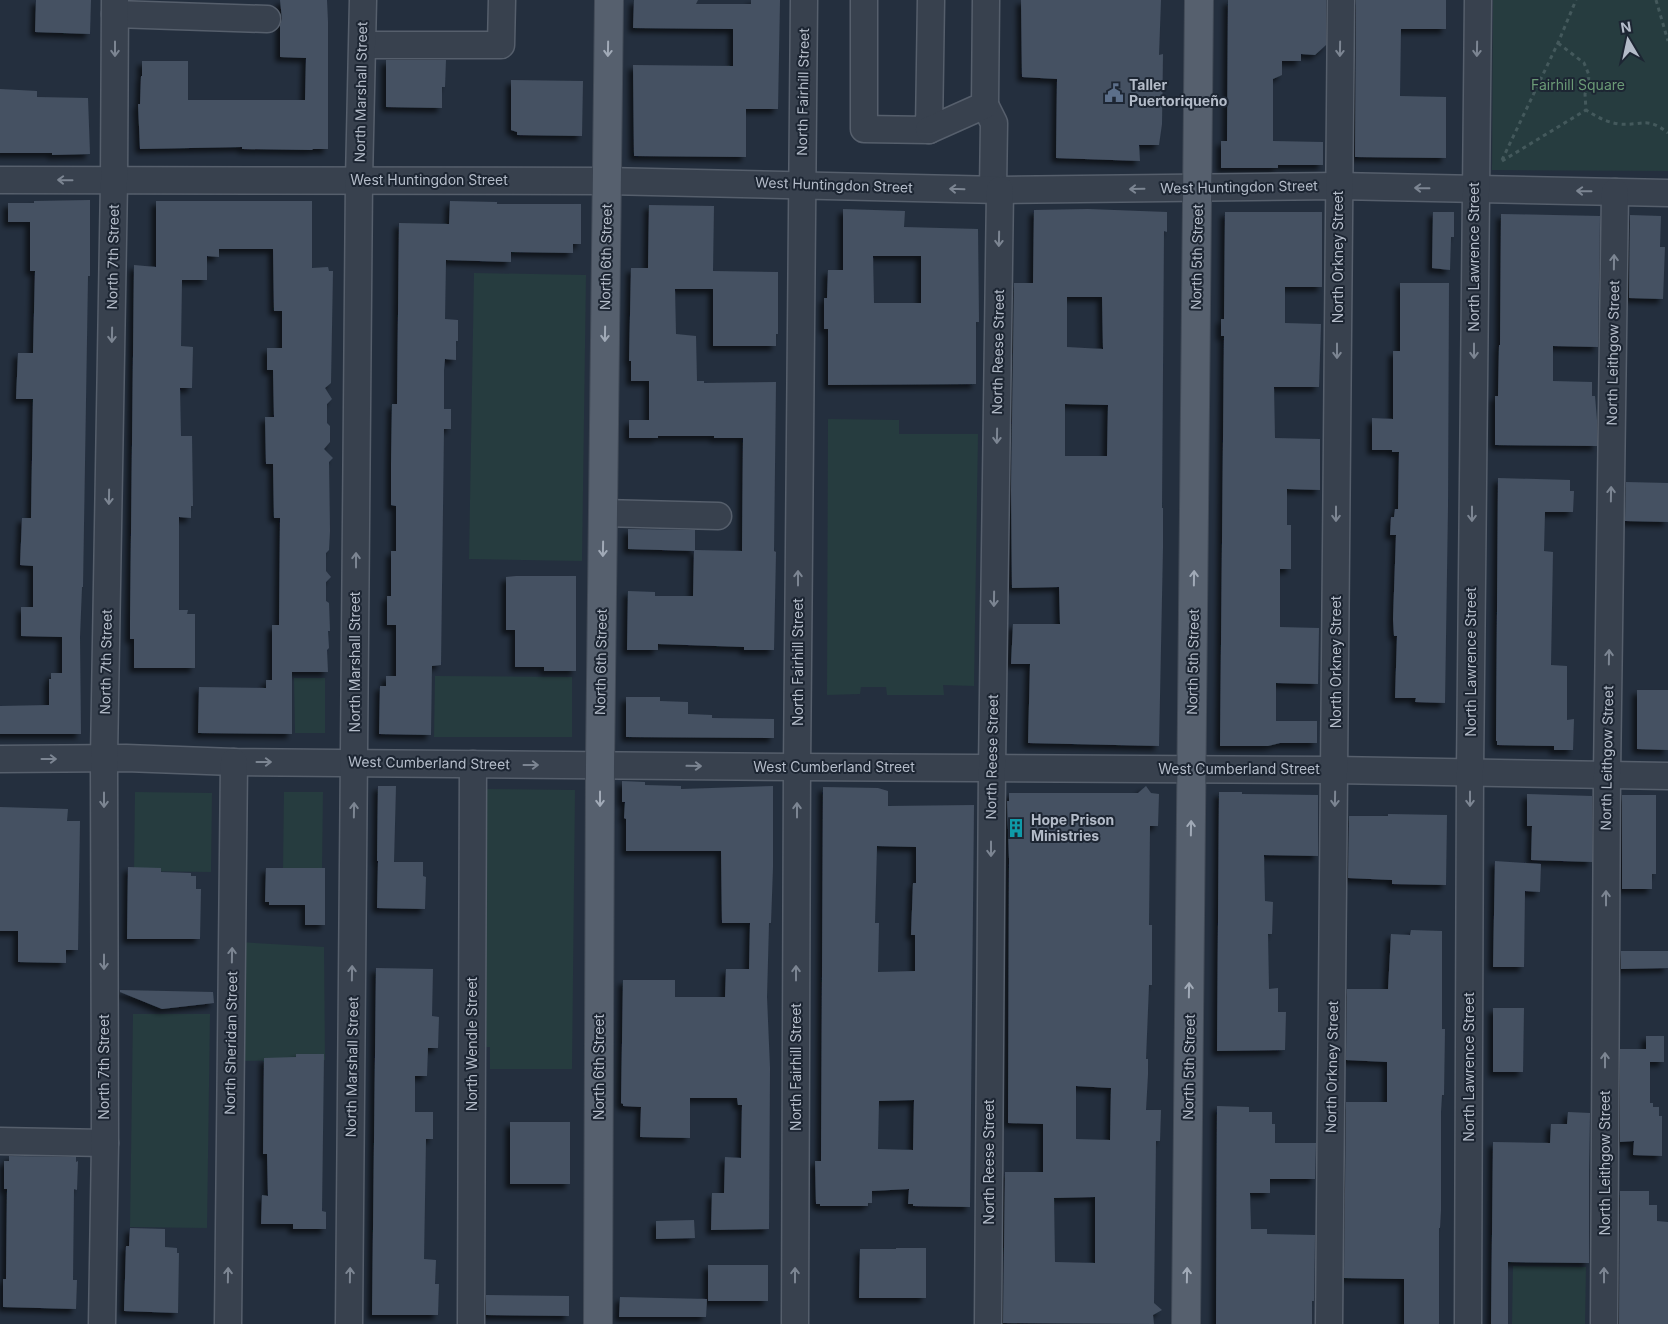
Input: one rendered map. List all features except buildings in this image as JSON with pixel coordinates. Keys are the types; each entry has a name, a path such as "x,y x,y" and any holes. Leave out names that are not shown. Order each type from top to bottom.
{"main road":[{"name":"North 6th Street","path":"598,1324 600,765 608,0"},
{"name":"North 5th Street","path":"1186,1324 1199,0"}],"street":[{"name":"North Marshall Street","path":"349,1324 359,180 363,0"},
{"path":"363,45 501,45 502,0"},
{"name":"North Fairhill Street","path":"795,1324 797,767 804,0"},
{"path":"864,0 864,129 929,130 985,105 986,0"},
{"path":"929,130 931,0"},
{"name":"North Orkney Street","path":"1329,1324 1341,0"},
{"name":"North Lawrence Street","path":"1468,1324 1470,771 1478,0"},
{"path":"115,7 267,19"},
{"name":"North 7th Street","path":"102,1324 104,758 114,181 115,7"},
{"name":"North Reese Street","path":"985,105 994,123 997,190 988,1324"},
{"name":"West Huntingdon Street","path":"0,180 606,180 997,190 1338,186 1668,193"},
{"name":"North Leithgow Street","path":"1604,1324 1607,775 1616,192"},
{"path":"603,513 718,516"},
{"name":"West Cumberland Street","path":"0,759 104,758 234,762 797,767 1192,768 1470,771 1668,776"},
{"name":"North Sheridan Street","path":"228,1324 234,762"},
{"name":"North Wendle Street","path":"471,1324 473,764"},
{"path":"0,1142 104,1143"}],"path":[{"path":"1576,0 1558,43 1501,161 1586,110"},
{"path":"1656,0 1668,41"},
{"path":"1558,43 1584,63 1589,75 1585,94 1586,110"},
{"path":"1586,110 1601,120 1620,124 1645,122 1659,126 1668,134"}],"green space":[{"name":"Fairhill Square","path":"1493,0 1668,0 1668,171 1492,170"},
{"path":"474,273 586,275 582,561 469,559"},
{"path":"828,419 899,420 899,434 978,434 974,686 943,685 944,695 887,695 886,687 861,687 860,694 827,695"},
{"path":"435,676 572,677 572,737 434,737"},
{"path":"294,678 325,678 325,733 295,733"},
{"path":"483,789 575,790 572,1069 490,1069 490,1047 481,1047"},
{"path":"135,792 212,793 211,872 134,871"},
{"path":"284,792 323,792 322,869 283,869"},
{"path":"239,942 324,947 325,1060 239,1061"},
{"path":"133,1014 210,1014 207,1228 130,1227"},
{"path":"1513,1266 1586,1267 1585,1324 1512,1324"}],"place":[{"name":"Taller Puertoriqueño","path":"1114,93"},
{"name":"Hope Prison Ministries","path":"1016,828"}]}
